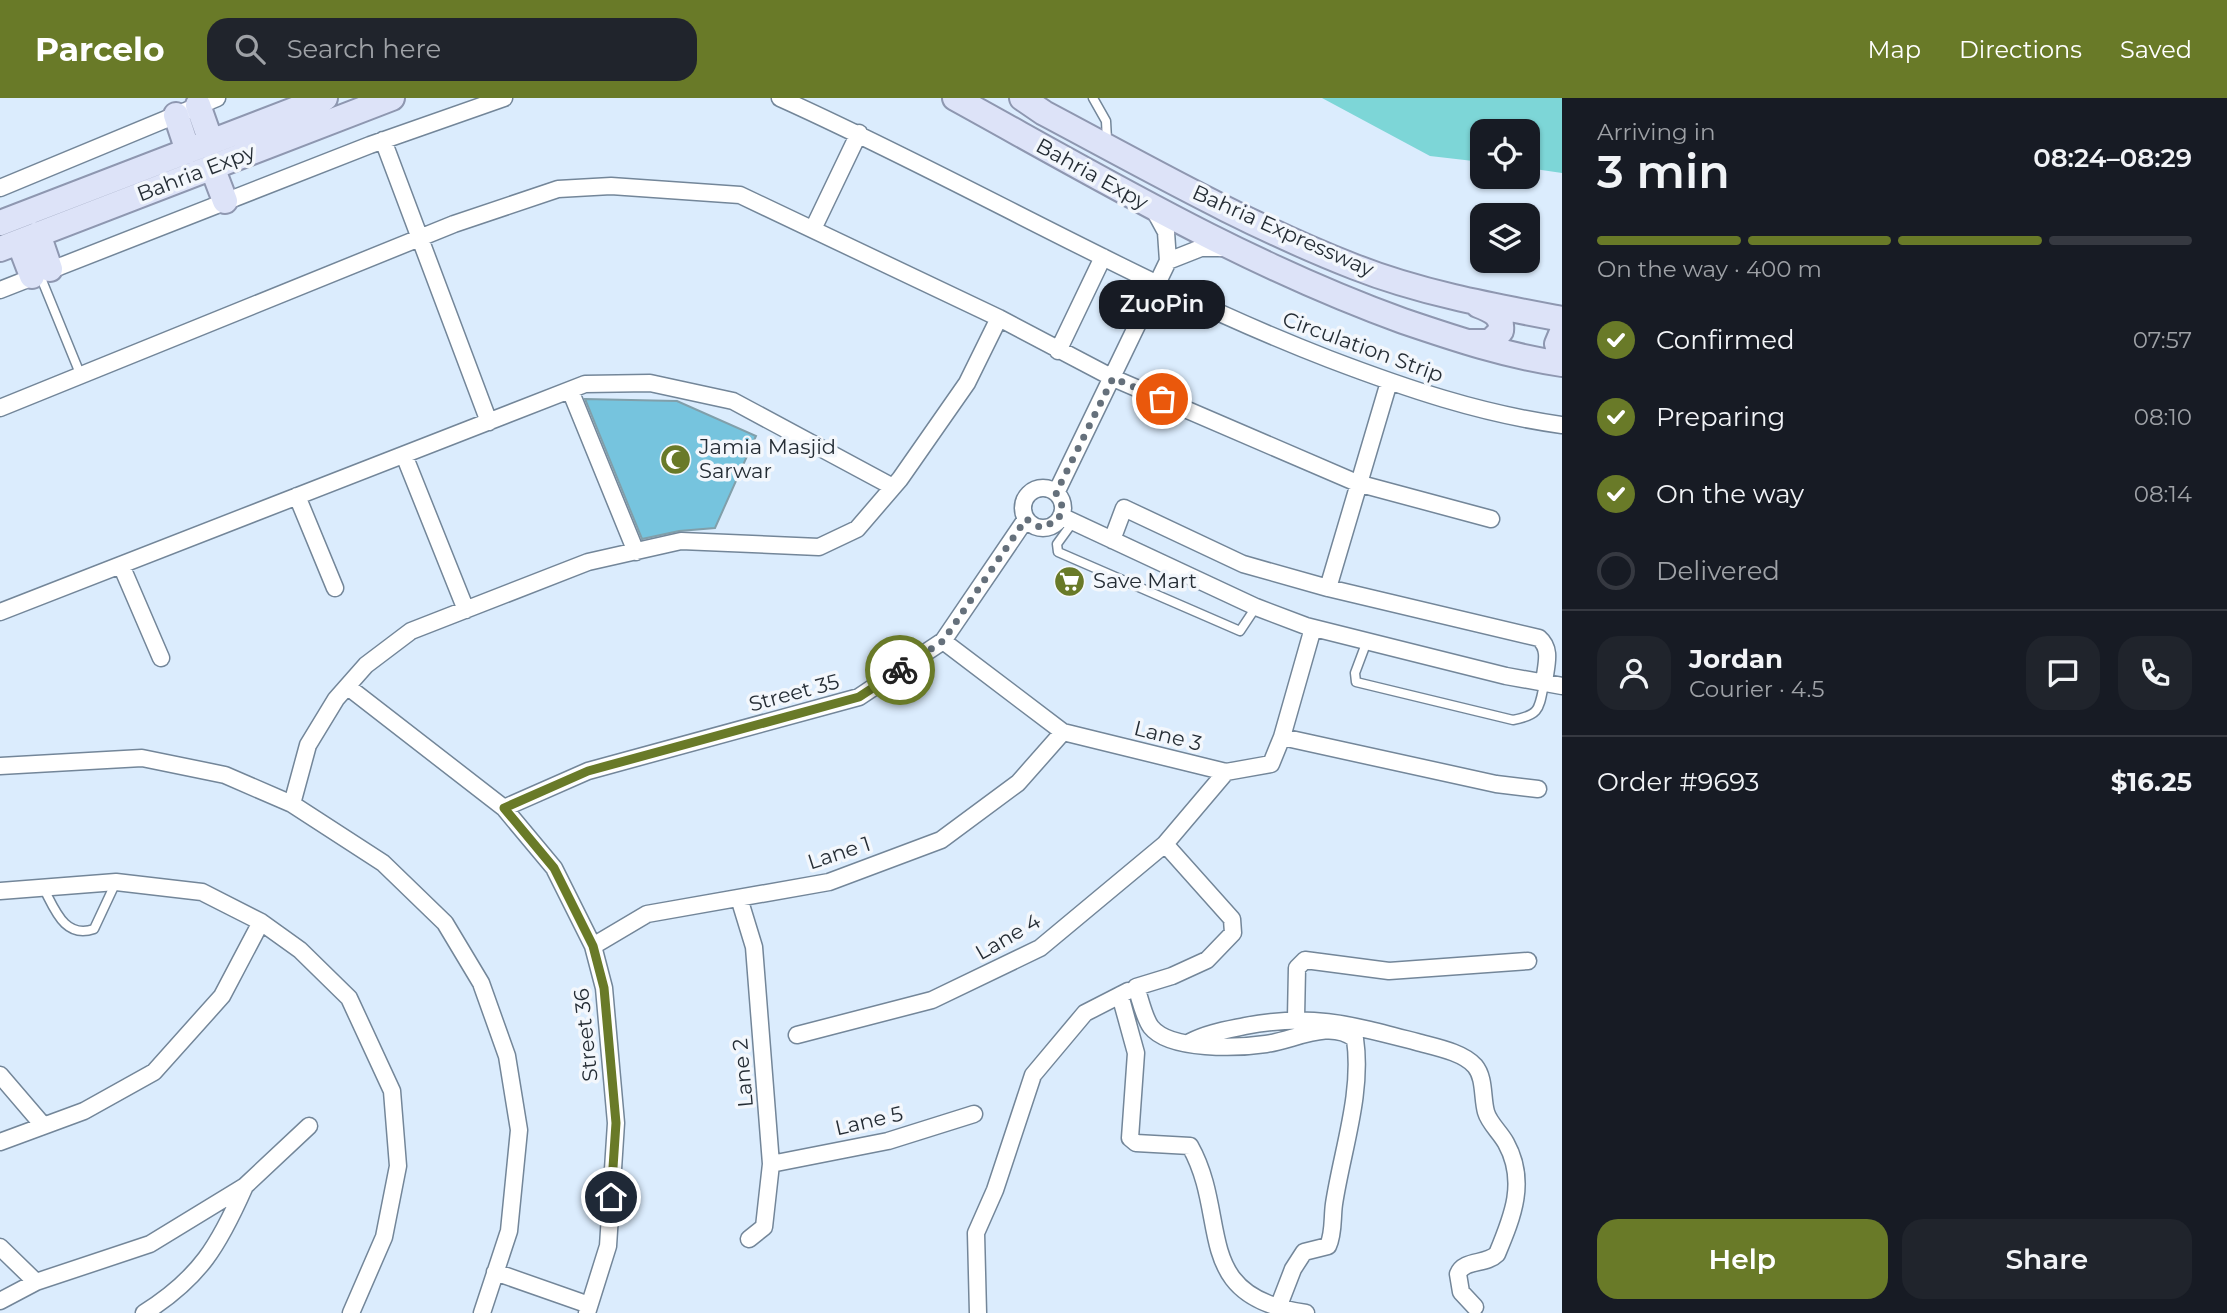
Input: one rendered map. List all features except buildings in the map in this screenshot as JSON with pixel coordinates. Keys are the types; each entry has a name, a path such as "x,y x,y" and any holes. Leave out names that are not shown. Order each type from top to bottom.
{"main road":[{"name":"Bahria Expy","path":"0,223 325,98"},
{"name":"Bahria Expy","path":"19,242 392,98"},
{"name":"Bahria Expy","path":"955,98 1231,248"},
{"name":"Bahria Expressway","path":"1022,98 1107,146 1282,236 1356,268 1447,295 1562,319"},
{"path":"207,102 211,142"},
{"path":"176,115 188,150"},
{"path":"212,167 225,201"},
{"path":"19,242 41,273"},
{"name":"Bahria Expressway","path":"1231,248 1338,297 1458,340 1505,354 1562,364"},
{"path":"1447,295 1486,308 1497,314 1502,321 1500,333 1490,342 1458,340"},
{"path":"1562,332 1557,344 1562,355"}],"street":[{"path":"0,290 383,140 504,98"},
{"name":"Circulation Strip","path":"780,98 859,133 1249,328 1389,382 1503,417 1562,425"},
{"path":"2,182 207,102"},
{"path":"813,229 859,133"},
{"path":"383,140 489,422"},
{"path":"0,408 419,238 558,189 611,186 740,195 999,318 1113,378 1357,483 1492,519"},
{"path":"1056,493 1168,261 1166,232 1154,208"},
{"path":"1168,261 1201,248 1231,248"},
{"path":"1058,351 1103,257"},
{"path":"292,804 308,745 336,699 366,665 411,631 588,562 681,541 819,547 857,529 893,487 967,383 999,318"},
{"path":"1328,588 1389,382"},
{"path":"0,612 585,384 650,383 733,401 893,487"},
{"path":"570,390 635,552"},
{"path":"404,455 466,610"},
{"path":"1067,519 1056,493 1044,488 1032,492 1024,502 1026,519 1036,527 1046,527 1067,519 1256,607 1313,628 1544,684 1562,686"},
{"path":"297,496 335,588"},
{"path":"1112,540 1125,508 1243,564 1328,588 1539,638 1546,644 1548,654 1544,684"},
{"name":"Street 35","path":"504,808 588,771 859,697 943,641 1026,519"},
{"path":"121,565 161,658"},
{"name":"Lane 3","path":"943,641 1063,732 1226,772 1271,764 1282,737 1313,628"},
{"name":"Street 36","path":"348,687 504,808 554,868 593,946 604,988 616,1123 608,1246 588,1309"},
{"name":"Lane 1","path":"593,946 647,914 829,882 941,840 1018,783 1063,732"},
{"path":"1282,737 1496,784 1538,789"},
{"path":"0,766 142,758 225,775 292,804 383,863 445,923 481,983 507,1056 519,1129 509,1231 482,1313"},
{"name":"Lane 4","path":"797,1035 932,1000 1040,947 1165,844 1226,772"},
{"path":"978,1313 976,1233 995,1190 1033,1075 1085,1013 1136,986 1172,976 1207,960 1233,933 1232,919 1165,844"},
{"path":"0,891 116,883 202,892 261,922 300,950 349,999 392,1091 398,1166 384,1237 351,1313"},
{"name":"Lane 2","path":"739,898 754,947 771,1164 764,1227 749,1239"},
{"path":"0,1142 41,1124 84,1111 154,1072 222,996 261,922"},
{"path":"1296,1018 1297,968 1305,960 1389,971 1528,961"},
{"path":"1136,986 1151,1027 1168,1040 1185,1045 1265,1044 1333,1029 1346,1032 1355,1039 1357,1055 1353,1097 1334,1205 1331,1240 1328,1246 1304,1252 1293,1269 1276,1311"},
{"path":"1120,995 1136,1054 1130,1138 1136,1143 1190,1146 1200,1165 1222,1262 1246,1293 1276,1311 1306,1313"},
{"path":"1185,1045 1203,1035 1296,1018 1343,1023 1444,1049 1474,1064 1479,1072 1487,1115 1515,1160 1519,1183 1517,1200 1497,1254 1493,1258 1465,1265 1458,1274 1461,1292 1475,1307"},
{"path":"0,1075 41,1124"},
{"name":"Lane 5","path":"771,1164 888,1141 974,1114"},
{"path":"0,1301 36,1282 150,1244 245,1186 309,1126"},
{"path":"144,1313 176,1293 222,1240 245,1186"},
{"path":"0,1247 36,1282"},
{"path":"495,1272 588,1309"}],"lane":[{"path":"1093,98 1106,121 1107,146"},
{"path":"41,273 81,376"},
{"path":"1067,519 1057,544 1058,552 1240,631 1256,607"},
{"path":"1367,641 1355,673 1356,682 1513,720 1533,714 1540,708 1544,684"},
{"path":"44,889 58,918 70,929 84,933 94,929 116,883"}],"shaded area":[{"path":"1322,98 1562,98 1562,173 1540,170 1540,119 1470,119 1470,161 1430,156"}],"way so far":[{"path":"900,670 943,641 1026,519 1041,528 1055,524 1061,516 1063,508 1056,493 1113,378 1162,399"}],"place":[{"name":"ZuoPin","path":"1162,399"},
{"name":"Jamia Masjid Sarwar","path":"676,459"},
{"name":"Save Mart","path":"1070,581"}],"route":[{"path":"611,1197 616,1123 604,988 593,946 554,868 504,808 588,771 859,697 900,670"}]}
